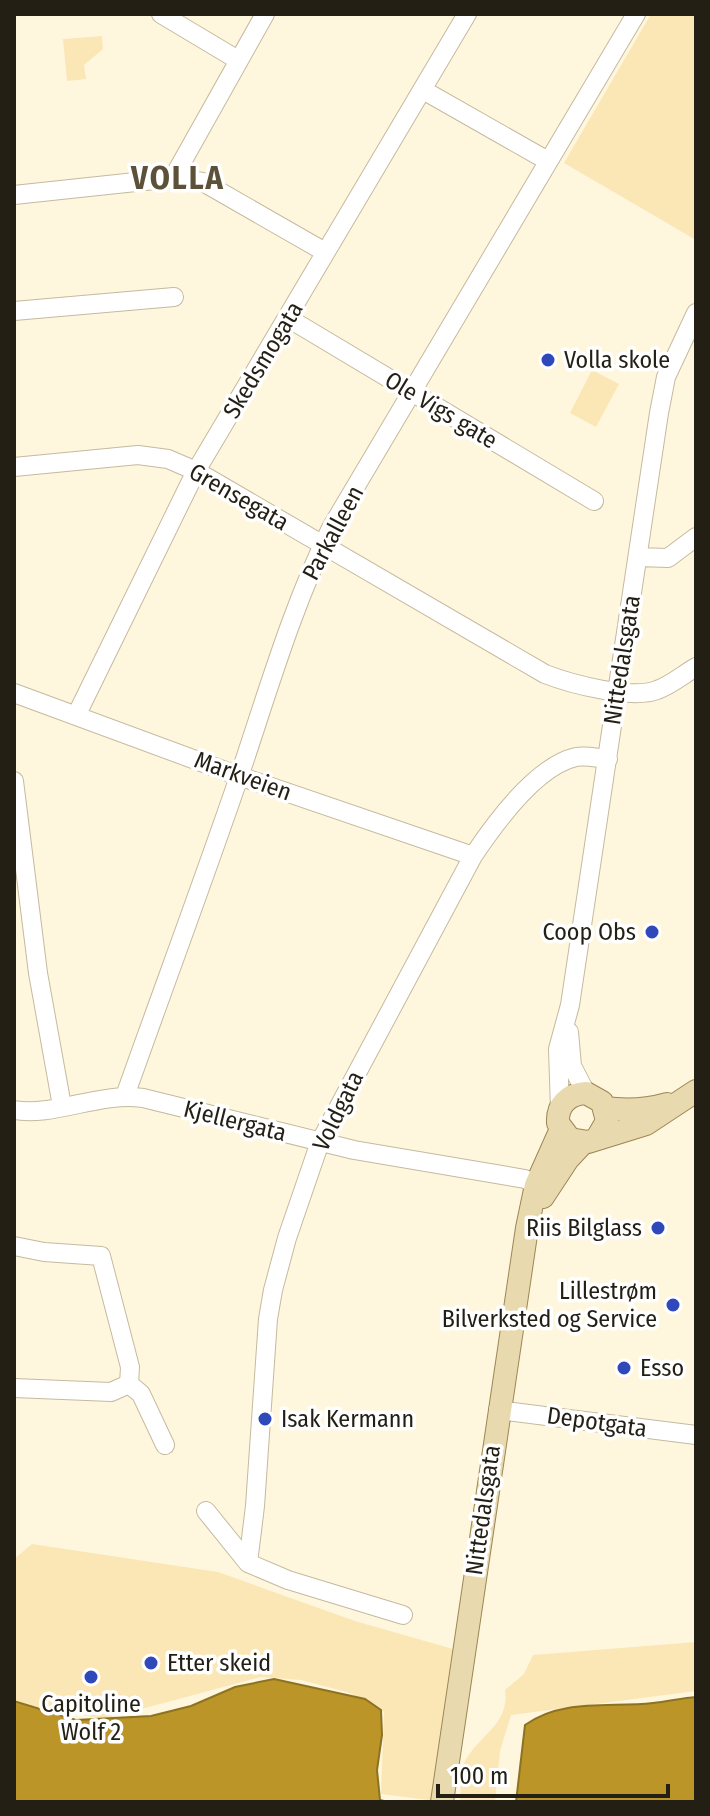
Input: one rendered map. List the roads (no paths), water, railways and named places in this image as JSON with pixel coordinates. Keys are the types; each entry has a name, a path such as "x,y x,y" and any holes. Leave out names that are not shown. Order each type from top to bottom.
{"main road":[{"path":"590,1140 606,1128 605,1108 597,1098 586,1093 570,1097 560,1120 570,1139 590,1140 656,1119 690,1095"},
{"path":"605,1108 627,1111 652,1108 690,1095"},
{"name":"Nittedalsgata","path":"442,1802 529,1218 560,1120"},
{"name":"Nittedalsgata","path":"541,1188 590,1140"}],"street":[{"path":"161,14 238,60"},
{"path":"173,178 265,14"},
{"name":"Skedsmogata","path":"76,716 196,471 467,14"},
{"name":"Parkalleen","path":"125,1096 287,632 323,545 636,14"},
{"path":"423,90 548,161"},
{"path":"14,195 173,178 203,182 325,252"},
{"path":"14,311 174,297"},
{"name":"Nittedalsgata","path":"560,1120 558,1049 568,1013 608,759 610,689 638,557 666,377 696,313"},
{"name":"Ole Vigs gate","path":"288,318 594,501"},
{"name":"Grensegata","path":"14,467 138,455 168,459 196,471 545,674 567,682 610,689"},
{"path":"638,557 668,558 696,537"},
{"path":"610,689 656,690 696,667"},
{"name":"Markveien","path":"14,693 239,776 473,856"},
{"name":"Voldgata","path":"248,1563 268,1319 273,1290 320,1142 473,856 495,822 564,760 580,756 608,759"},
{"path":"14,781 38,973 62,1106"},
{"name":"Nittedalsgata","path":"568,1013 572,1066 586,1093"},
{"name":"Kjellergata","path":"14,1110 39,1110 125,1096 320,1142 507,1175 525,1179 541,1188"},
{"path":"14,1246 44,1252 101,1256 130,1367 129,1384"},
{"path":"14,1388 111,1392 129,1384"},
{"path":"129,1384 141,1394 165,1445"},
{"name":"Depotgata","path":"498,1410 696,1435"},
{"path":"206,1511 248,1563 288,1580 403,1615"}],"place":[{"name":"Volla skole","path":"548,360"},
{"name":"Coop Obs","path":"652,932"},
{"name":"Riis Bilglass","path":"658,1228"},
{"name":"Lillestrøm Bilverksted og Service","path":"673,1305"},
{"name":"Esso","path":"624,1368"},
{"name":"Isak Kermann","path":"265,1419"},
{"name":"Etter skeid","path":"151,1663"},
{"name":"Capitoline Wolf 2","path":"91,1677"}],"district":[{"name":"VOLLA","path":"178,178"}]}
